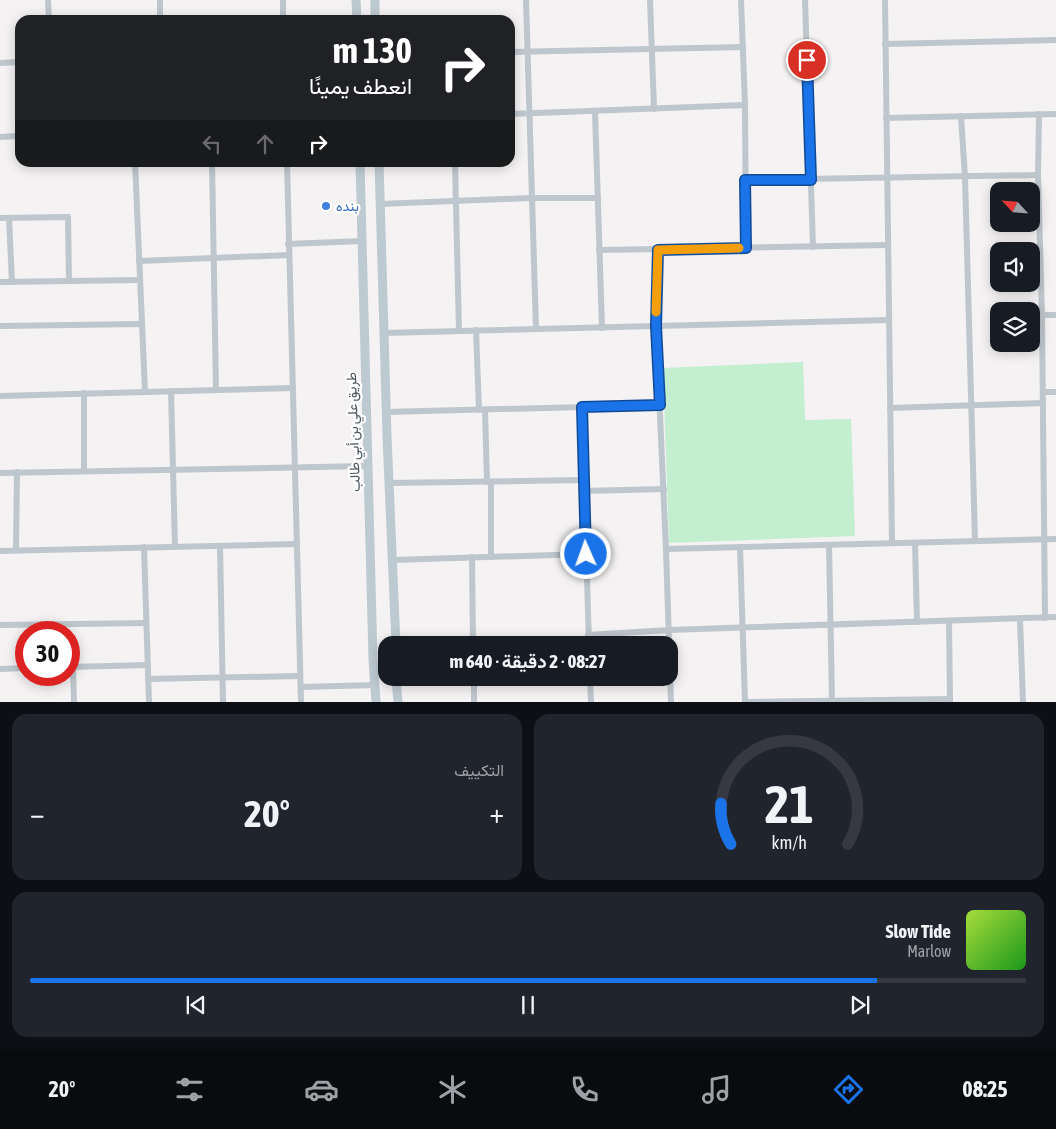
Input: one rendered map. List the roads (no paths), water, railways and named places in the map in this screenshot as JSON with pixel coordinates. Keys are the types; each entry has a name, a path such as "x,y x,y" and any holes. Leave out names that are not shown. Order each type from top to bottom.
{"main road":[{"path":"356,0 357,15"},
{"path":"375,0 375,15"},
{"name":"طريق علي بن أبي طالب","path":"360,167 376,702"},
{"path":"379,167 386,412 396,636"},
{"path":"397,686 398,702"}],"street":[{"path":"48,0 48,15"},
{"path":"160,0 160,15"},
{"path":"283,0 283,15"},
{"path":"526,0 536,329"},
{"path":"650,0 654,109"},
{"path":"741,0 746,248"},
{"path":"805,0 813,247"},
{"path":"884,0 892,543"},
{"path":"885,44 1056,40"},
{"path":"515,52 742,47"},
{"path":"0,63 15,62"},
{"path":"515,114 744,105"},
{"path":"595,112 602,328"},
{"path":"1039,114 1038,175 1042,315 1045,618"},
{"path":"886,118 1056,114"},
{"path":"961,116 965,177 975,541"},
{"path":"0,136 15,136"},
{"path":"135,167 145,392"},
{"path":"212,167 216,390"},
{"path":"287,167 301,702"},
{"path":"455,167 458,331"},
{"path":"745,180 1038,175"},
{"path":"380,204 532,198 598,198"},
{"path":"0,218 68,217 69,281"},
{"path":"9,218 12,282"},
{"path":"288,244 362,241"},
{"path":"599,250 888,246"},
{"path":"658,250 656,326 664,488 671,702"},
{"path":"139,261 289,256"},
{"path":"0,282 140,280"},
{"path":"1042,315 1056,315"},
{"path":"384,333 889,320"},
{"path":"0,326 142,324"},
{"path":"476,330 489,482 491,557"},
{"path":"0,396 293,388"},
{"path":"171,391 175,547"},
{"path":"1043,392 1056,392"},
{"path":"84,393 84,471"},
{"path":"890,408 1043,404"},
{"path":"386,412 660,405"},
{"path":"582,407 588,634 1056,617"},
{"path":"0,473 368,466"},
{"path":"16,550 17,472"},
{"path":"389,483 583,480"},
{"path":"584,491 664,488"},
{"path":"666,548 1056,540"},
{"path":"914,543 917,622"},
{"path":"0,551 297,544"},
{"path":"829,545 832,701"},
{"path":"220,546 223,702"},
{"path":"144,547 149,702"},
{"path":"740,547 746,702 950,700 949,621"},
{"path":"393,560 586,554"},
{"path":"472,558 474,636"},
{"path":"1020,619 1023,702"},
{"path":"0,625 146,623"},
{"path":"80,667 148,665"},
{"path":"0,669 15,668"},
{"path":"148,679 300,676"},
{"path":"301,687 375,685"},
{"path":"73,686 74,702"},
{"path":"474,686 474,702"},
{"path":"590,686 591,702"}],"place":[{"name":"بنده","path":"326,206"}]}
